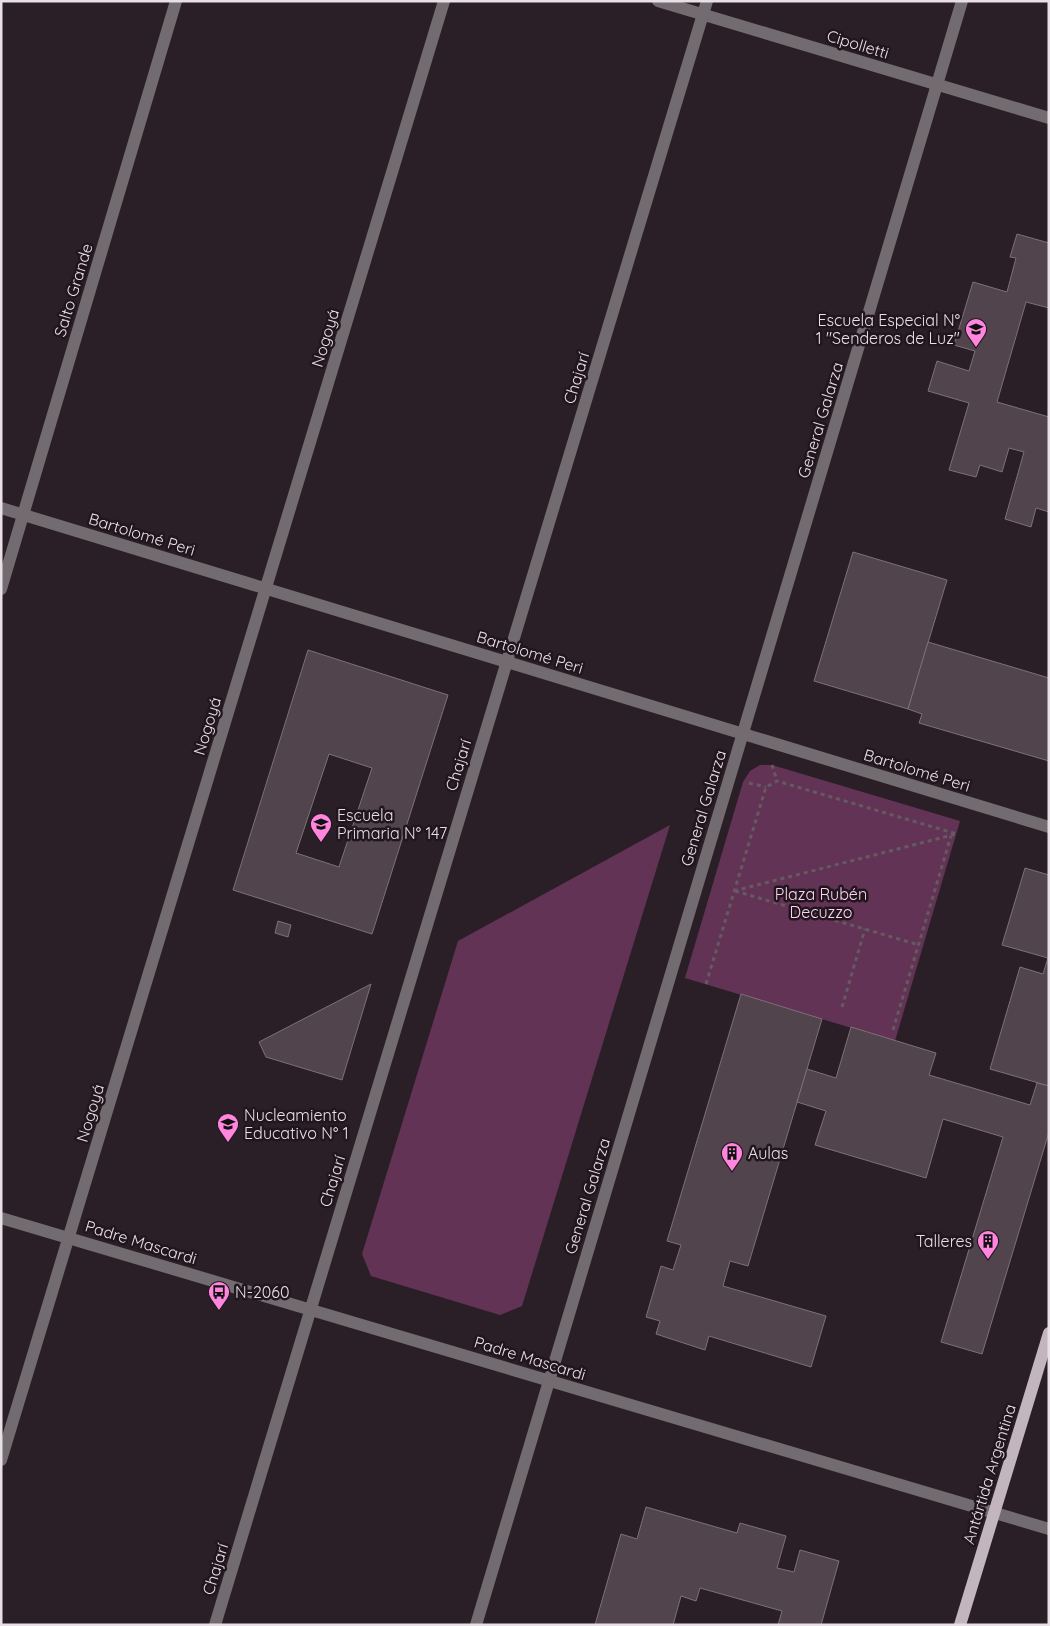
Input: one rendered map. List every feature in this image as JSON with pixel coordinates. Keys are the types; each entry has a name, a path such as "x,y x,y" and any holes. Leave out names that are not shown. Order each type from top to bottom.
{"main road":[{"name":"Antártida Argentina","path":"960,1625 1049,1333"}],"street":[{"name":"Salto Grande","path":"1,589 176,1"},
{"name":"Nogoyá","path":"1,1460 444,1"},
{"name":"Cipolletti","path":"658,1 1049,118"},
{"name":"Chajarí","path":"215,1625 707,1"},
{"name":"General Galarza","path":"476,1625 962,1"},
{"name":"Bartolomé Peri","path":"1,508 1049,827"},
{"name":"Padre Mascardi","path":"1,1218 1049,1529"}],"path":[{"path":"772,765 777,781"},
{"path":"734,891 957,834 777,781 766,786 743,782"},
{"path":"706,984 766,786"},
{"path":"893,1030 951,835"},
{"path":"734,891 918,945"},
{"path":"842,1006 864,929"}],"green space":[{"name":"Plaza Rubén Decuzzo","path":"760,765 772,765 960,821 895,1041 685,978 743,782 750,771"},
{"path":"670,825 522,1306 500,1315 371,1276 362,1254 458,941"}],"building":[{"path":"1017,234 1049,243 1049,308 1026,302 997,402 1049,417 1049,512 1036,508 1031,527 1005,519 1024,452 1009,448 1002,472 980,465 976,477 949,470 969,403 928,391 937,361 969,371 975,351 954,345 973,282 1007,292 1016,258 1010,257"},
{"path":"853,552 947,580 908,709 814,681"},
{"path":"928,642 1049,678 1049,761 919,723 922,714 908,709"},
{"path":"308,650 448,695 372,934 233,890","holes":["329,754 372,768 339,867 296,853"]},
{"path":"1025,868 1049,875 1049,1086 990,1069 1020,967 1043,974 1048,958 1002,945"},
{"path":"278,921 291,925 288,937 275,933"},
{"path":"371,984 342,1080 266,1057 259,1042"},
{"name":"Aulas","path":"741,994 822,1019 748,1266 730,1261 723,1286 826,1316 811,1367 709,1336 705,1350 656,1334 660,1321 646,1317 661,1266 673,1270 681,1245 667,1241"},
{"name":"Talleres","path":"851,1027 936,1053 929,1075 1030,1105 1037,1083 1049,1086 1049,1132 982,1354 941,1342 1003,1137 943,1119 926,1178 815,1145 826,1111 797,1102 807,1069 836,1078"},
{"path":"646,1507 737,1533 740,1523 786,1536 777,1568 794,1572 800,1550 839,1561 821,1625 778,1625 782,1611 700,1588 696,1601 681,1596 673,1625 595,1625 621,1534 637,1539"}],"place":[{"name":"Escuela Especial N° 1 \"Senderos de Luz\"","path":"976,348"},
{"name":"Escuela Primaria N° 147","path":"321,843"},
{"name":"Nucleamiento Educativo N° 1","path":"228,1143"},
{"name":"Aulas","path":"732,1172"},
{"name":"Talleres","path":"988,1260"},
{"name":"N-2060","path":"219,1311"}]}
